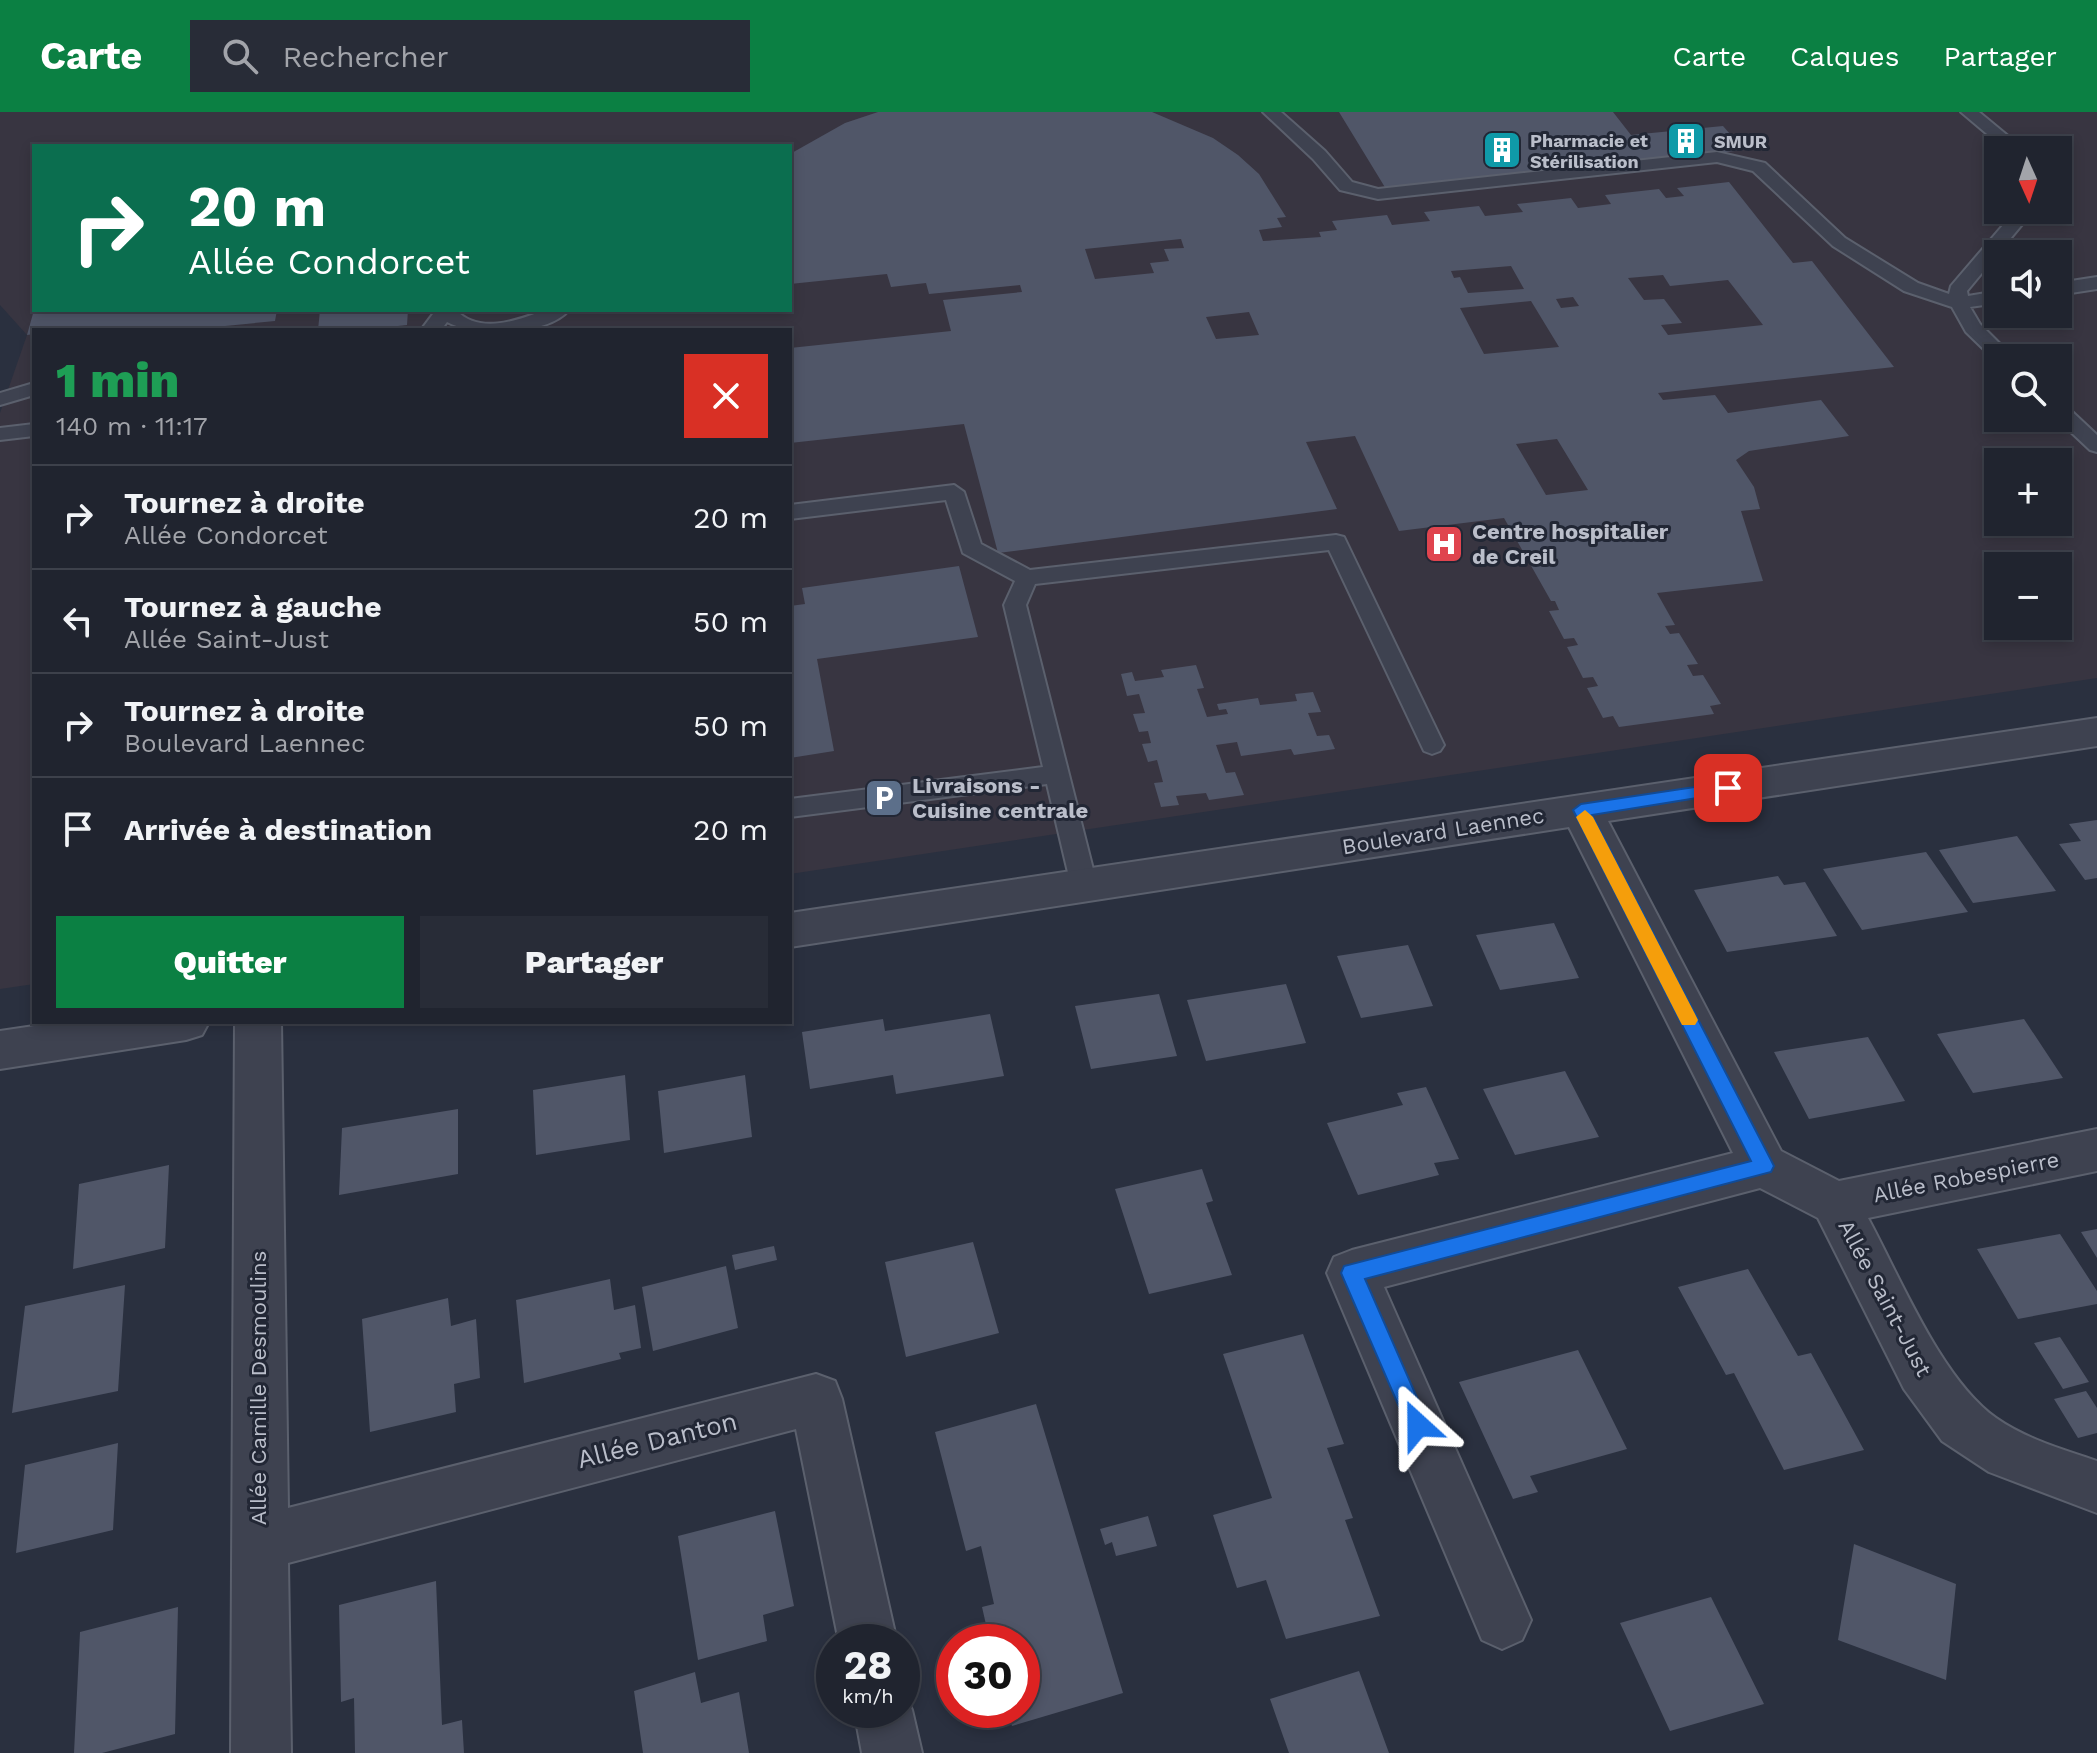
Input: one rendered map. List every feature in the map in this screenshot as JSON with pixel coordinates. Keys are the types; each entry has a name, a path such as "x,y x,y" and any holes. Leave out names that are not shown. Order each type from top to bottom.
{"street":[{"name":"Boulevard Laennec","path":"792,930 2097,732"},
{"path":"1502,1620 1352,1273 1764,1166 1581,810"},
{"path":"0,1050 173,1024"},
{"name":"Allée Camille Desmoulins","path":"258,1024 261,1753"},
{"name":"Allée Robespierre","path":"1835,1203 2097,1150"},
{"name":"Allée Saint-Just","path":"1764,1166 1835,1203 1923,1372 1961,1423 1987,1443 2019,1459 2097,1487"},
{"name":"Allée Danton","path":"259,1543 816,1399 864,1624"},
{"path":"887,1728 892,1753"}],"lane":[{"path":"1271,112 1319,155 1346,186 1378,194 1717,157 1759,167 1839,242 1911,287 1958,303 1984,299"},
{"path":"1969,112 1999,136"},
{"path":"1990,344 1969,324 1958,303 1960,284 2013,224"},
{"path":"2072,287 2097,283"},
{"path":"448,312 455,320 484,328"},
{"path":"505,328 533,324 556,312"},
{"path":"0,399 32,390"},
{"path":"2072,422 2097,446"},
{"path":"0,434 32,430"},
{"path":"792,512 954,492 971,548 1027,578 1336,542 1432,745"},
{"path":"1027,578 1015,605 1084,885"},
{"path":"792,808 1056,774"}],"shaded area":[{"name":"Centre hospitalier de Creil","path":"0,112 2097,112 2097,678 792,874 792,328 32,328 32,984 0,989 0,413 27,335 0,305"}],"building":[{"path":"878,112 1152,112 1213,138 1259,174 1286,217 1277,218 1282,227 1259,230 1263,241 1321,237 1319,232 1337,230 1332,221 1387,215 1392,225 1430,221 1424,212 1479,206 1485,216 1523,212 1517,204 1571,198 1578,208 1611,204 1605,195 1659,189 1666,198 1684,196 1677,188 1729,182 1793,263 1812,261 1894,367 1658,393 1663,400 1715,395 1728,413 1821,400 1849,436 1749,451 1736,460 1754,487 1760,509 1741,511 1763,581 1657,593 1675,625 1665,626 1670,634 1679,633 1698,664 1687,665 1693,676 1703,675 1721,704 1710,706 1714,714 1619,727 1613,716 1603,718 1587,688 1598,686 1593,677 1583,678 1567,647 1578,645 1574,638 1564,639 1549,611 1559,610 1555,601 1551,601 1504,518 1399,531 1355,436 1306,442 1337,509 998,553 964,424 792,443 792,348 951,331 943,300 1022,292 1020,285 929,294 926,283 891,287 887,274 792,284 792,153 845,123","holes":["1181,239 1184,248 1164,249 1169,261 1150,263 1154,273 1095,279 1085,249","1511,266 1524,289 1468,293 1460,277 1454,278 1451,271","1663,275 1670,286 1728,280 1763,325 1668,335 1661,325 1682,323 1664,299 1644,300 1628,278","1573,297 1579,306 1561,308 1556,299","1531,301 1559,347 1484,354 1460,308","1249,312 1259,335 1216,339 1206,317","1557,439 1588,490 1546,495 1516,444"]},
{"name":"Pharmacie et Stérilisation","path":"1339,112 1613,112 1631,135 1723,126 1744,150 1386,189"},
{"path":"33,312 277,312 275,321 204,328 32,328 32,334 27,335"},
{"path":"320,312 408,312 407,325 318,328"},
{"path":"959,566 978,637 817,659 834,751 792,758 792,606 805,604 802,588"},
{"path":"1196,665 1204,688 1197,689 1207,717 1228,714 1226,709 1219,710 1217,704 1258,698 1260,705 1297,701 1295,694 1313,692 1321,712 1308,713 1317,736 1329,735 1335,749 1294,755 1291,749 1241,756 1237,742 1216,745 1226,773 1235,772 1244,795 1209,800 1206,793 1176,796 1179,805 1161,807 1154,783 1163,782 1157,760 1148,762 1142,744 1151,743 1148,731 1139,732 1133,714 1145,713 1139,694 1127,696 1121,674 1132,672 1135,681 1164,677 1161,670"},
{"path":"2097,820 2097,878 2085,880 2059,844 2081,841 2069,824"},
{"path":"2017,836 2056,891 1973,903 1939,850"},
{"path":"1926,852 1968,912 1862,930 1823,869"},
{"path":"1778,876 1784,885 1805,882 1837,936 1727,952 1694,890"},
{"path":"1554,923 1579,978 1500,990 1476,935"},
{"path":"1408,945 1433,1006 1361,1018 1337,956"},
{"path":"1286,984 1306,1043 1206,1061 1187,1000"},
{"path":"1159,994 1177,1056 1091,1069 1075,1006"},
{"path":"990,1014 1004,1076 896,1094 893,1075 810,1089 802,1032 883,1019 885,1031"},
{"path":"2024,1019 2063,1078 1973,1093 1937,1034"},
{"path":"1868,1037 1905,1101 1809,1119 1774,1052"},
{"path":"1565,1071 1599,1137 1515,1155 1483,1089"},
{"path":"625,1075 630,1140 536,1155 533,1090"},
{"path":"745,1075 752,1137 664,1153 658,1091"},
{"path":"1426,1087 1459,1159 1434,1163 1439,1175 1358,1195 1327,1123 1403,1105 1397,1093"},
{"path":"458,1109 458,1174 339,1195 342,1128"},
{"path":"169,1165 165,1248 73,1269 79,1184"},
{"path":"1202,1169 1213,1201 1206,1203 1232,1275 1149,1294 1115,1189"},
{"path":"2097,1229 2097,1258 2081,1232"},
{"path":"2060,1234 2097,1291 2097,1304 2018,1319 1977,1249"},
{"path":"973,1242 999,1333 906,1357 885,1262"},
{"path":"774,1246 777,1260 735,1270 732,1255"},
{"path":"726,1266 738,1328 653,1351 642,1287"},
{"path":"1748,1269 1798,1356 1811,1353 1864,1450 1784,1470 1734,1373 1726,1375 1678,1287"},
{"path":"610,1279 614,1310 635,1305 641,1348 619,1353 621,1359 524,1383 516,1300"},
{"path":"125,1285 118,1391 12,1413 25,1306"},
{"path":"448,1298 451,1326 476,1319 480,1378 454,1384 456,1412 370,1432 362,1319"},
{"path":"1303,1334 1344,1444 1327,1448 1353,1518 1345,1520 1380,1616 1286,1639 1266,1580 1237,1588 1213,1515 1272,1498 1223,1354"},
{"path":"2060,1337 2089,1382 2063,1389 2034,1343"},
{"path":"1578,1350 1627,1449 1530,1476 1538,1492 1513,1499 1459,1382"},
{"path":"2086,1391 2097,1408 2097,1433 2078,1438 2054,1399"},
{"path":"1036,1404 1123,1693 1040,1718 1040,1624 986,1624 982,1607 994,1604 981,1546 966,1551 935,1432"},
{"path":"118,1443 113,1530 16,1553 25,1465"},
{"path":"775,1511 794,1606 763,1615 767,1641 698,1660 678,1536"},
{"path":"1148,1516 1157,1546 1116,1556 1112,1542 1105,1545 1100,1529"},
{"path":"1854,1544 1956,1584 1946,1680 1838,1640"},
{"path":"436,1581 442,1725 462,1720 464,1753 355,1753 354,1698 341,1702 339,1605"},
{"path":"1711,1597 1764,1704 1670,1731 1620,1623"},
{"path":"178,1607 175,1734 102,1753 74,1753 80,1632"},
{"path":"1359,1671 1389,1753 1289,1753 1270,1699"},
{"path":"695,1672 701,1703 739,1692 749,1753 643,1753 634,1691"}],"slow traffic":[{"path":"1585,817 1689,1020"}],"place":[{"name":"SMUR","path":"1686,141"},
{"name":"Pharmacie et Stérilisation","path":"1502,150"},
{"name":"Centre hospitalier de Creil","path":"1444,544"},
{"name":"Livraisons - Cuisine centrale","path":"884,798"}],"route":[{"path":"1418,1425 1352,1273 1764,1166 1581,810 1728,788"}]}
